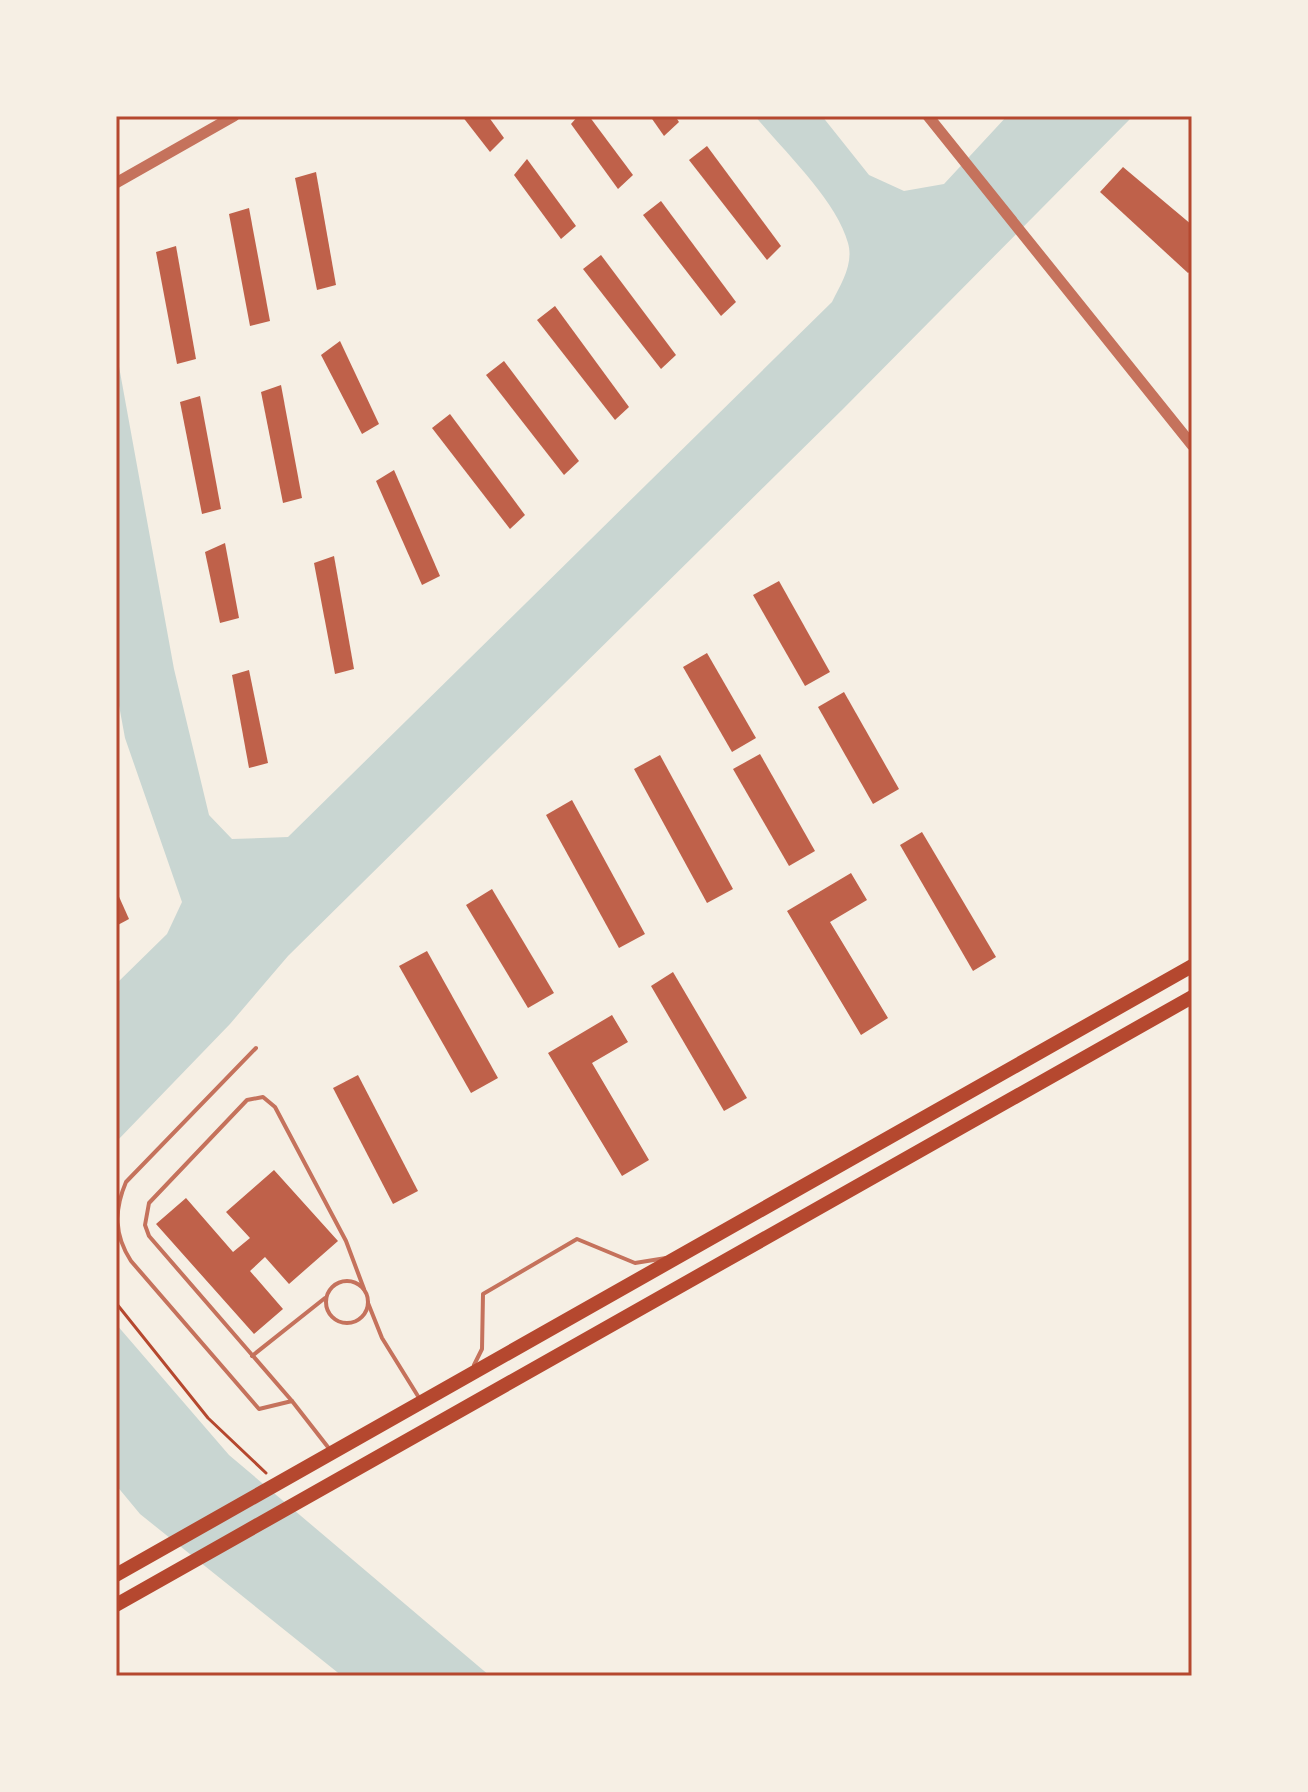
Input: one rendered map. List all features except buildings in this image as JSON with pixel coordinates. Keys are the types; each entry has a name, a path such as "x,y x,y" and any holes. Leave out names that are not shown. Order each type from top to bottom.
{"main road":[{"path":"116,1575 1192,966"},
{"path":"116,1605 1192,997"}],"street":[{"path":"116,183 234,116"},
{"path":"928,116 1192,445"}],"lane":[{"path":"256,1048 126,1182 116,1209 117,1223 124,1249 131,1261 259,1409 292,1401"},
{"path":"332,1453 292,1401 149,1236 145,1225 145,1216 154,1195 252,1097 263,1097 275,1107 346,1241 382,1338 422,1403"},
{"path":"469,1376 482,1349 483,1294 577,1239 635,1263 684,1255"},
{"path":"252,1356 327,1296 335,1285 347,1281 364,1289"},
{"path":"327,1296 331,1315 343,1322 357,1321 368,1303"}],"path":[{"path":"116,1303 208,1418 278,1484"}],"shaded area":[{"path":"755,116 822,116 869,175 904,191 944,184 1007,116 1133,116 843,409 288,956 230,1024 116,1142 116,984 167,934 182,902 125,738 116,689 116,350 174,669 209,815 232,839 288,837 832,302 846,274 849,259 848,243 842,227 821,193"},
{"path":"116,1324 229,1455 490,1676 342,1676 140,1514 116,1485"}]}
